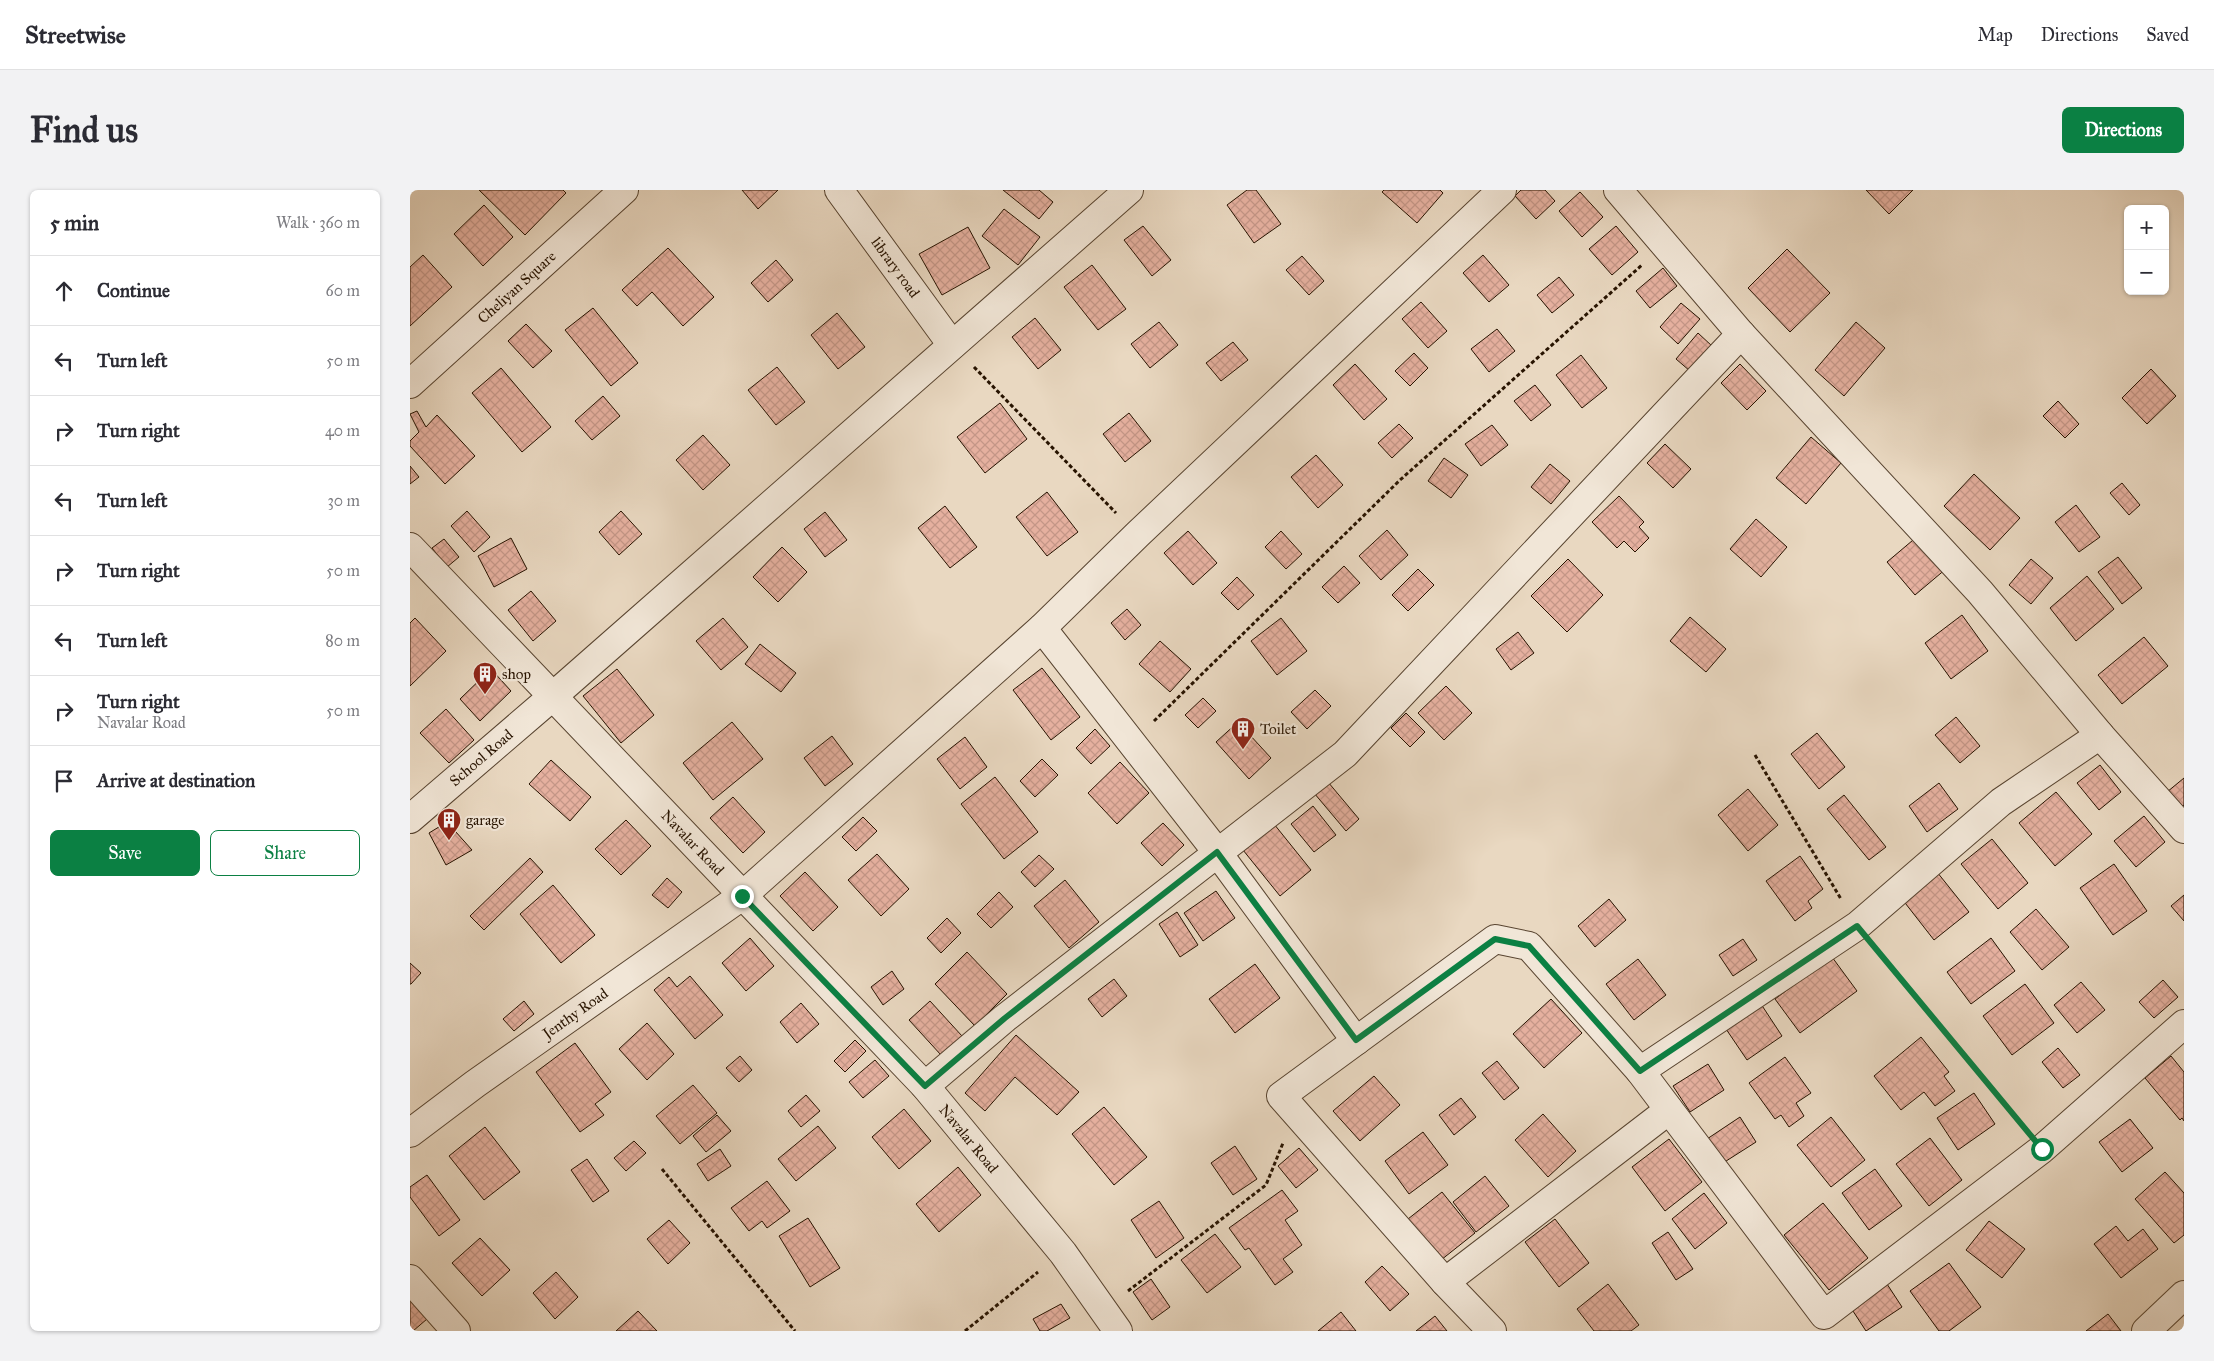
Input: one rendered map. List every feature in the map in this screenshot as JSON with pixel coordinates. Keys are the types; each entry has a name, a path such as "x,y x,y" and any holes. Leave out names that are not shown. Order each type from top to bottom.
{"street":[{"name":"library road","path":"839,190 952,345"},
{"name":"School Road","path":"410,819 552,697 1128,190"},
{"name":"Jenthy Road","path":"410,1133 474,1084 742,896 1042,628 1138,534 1502,190"},
{"path":"1618,190 1742,334 1980,592 2100,735 2184,829"},
{"name":"Cheliyan Square","path":"410,384 609,195"},
{"path":"925,1086 1005,1018 1345,754 1742,334"},
{"name":"Navalar Road","path":"410,547 925,1086 1063,1253 1111,1320"},
{"path":"1042,628 1217,852 1356,1040"},
{"path":"1640,1071 1857,926 2001,802 2100,735"},
{"path":"1492,1331 1445,1282 1280,1096 1495,939 1529,946 1640,1071 1830,1323 2042,1149 2184,1024"},
{"path":"1445,1282 1669,1110"},
{"path":"410,1279 456,1331"},
{"path":"2146,1331 2184,1295"}],"path":[{"path":"1132,743 1400,480 1665,244"},
{"path":"952,345 1138,534"},
{"path":"1755,755 1857,926 2042,1149"},
{"path":"1111,1320 1266,1185 1295,1113"},
{"path":"662,1169 795,1331"},
{"path":"965,1331 1063,1253"}],"building":[{"path":"479,190 563,190 566,193 525,235"},
{"path":"742,190 778,190 758,209"},
{"path":"1003,190 1039,190 1053,202 1039,219"},
{"path":"1247,190 1256,190 1281,224 1254,243 1227,205"},
{"path":"1384,190 1440,190 1443,193 1417,223 1382,192"},
{"path":"1521,190 1545,190 1555,201 1536,219 1515,196"},
{"path":"1866,190 1913,190 1889,214"},
{"path":"1580,192 1603,217 1582,237 1559,211"},
{"path":"484,205 513,237 483,266 454,234"},
{"path":"1004,209 1040,237 1018,265 982,236"},
{"path":"1143,226 1171,260 1152,276 1124,240"},
{"path":"1616,226 1638,252 1612,275 1589,249"},
{"path":"968,227 990,268 942,295 919,254"},
{"path":"668,248 714,297 683,326 652,292 637,306 622,290"},
{"path":"1787,249 1830,293 1790,332 1748,288"},
{"path":"423,255 452,287 410,326 410,267"},
{"path":"1483,255 1509,285 1489,302 1463,273"},
{"path":"1302,256 1324,281 1309,295 1286,270"},
{"path":"776,260 793,280 768,302 751,283"},
{"path":"1092,265 1126,309 1098,330 1064,287"},
{"path":"1663,268 1677,286 1650,308 1636,291"},
{"path":"1559,277 1574,295 1552,313 1537,295"},
{"path":"1421,302 1447,331 1428,348 1402,319"},
{"path":"1681,303 1700,319 1678,344 1660,327"},
{"path":"593,308 638,363 611,386 565,330"},
{"path":"837,313 865,347 838,369 811,335"},
{"path":"1035,318 1061,350 1038,369 1012,337"},
{"path":"1159,322 1178,345 1150,368 1131,344"},
{"path":"1856,322 1885,348 1844,396 1815,370"},
{"path":"526,324 552,351 533,368 508,341"},
{"path":"1497,329 1515,351 1489,372 1471,349"},
{"path":"1698,333 1712,346 1690,371 1676,359"},
{"path":"1233,342 1248,360 1221,381 1206,363"},
{"path":"1414,353 1428,368 1410,386 1395,371"},
{"path":"1581,355 1607,388 1582,408 1556,375"},
{"path":"1355,364 1387,399 1364,420 1333,385"},
{"path":"1740,364 1766,391 1747,410 1721,383"},
{"path":"777,367 805,402 776,425 748,390"},
{"path":"501,368 551,427 522,452 472,393"},
{"path":"2151,369 2176,396 2147,424 2122,398"},
{"path":"1535,385 1551,405 1531,421 1514,401"},
{"path":"603,396 620,416 592,440 575,421"},
{"path":"2058,401 2079,424 2065,438 2043,416"},
{"path":"1000,403 1027,439 985,473 957,437"},
{"path":"417,411 426,427 437,415 475,456 445,484 410,446 410,441 419,432 410,414"},
{"path":"1129,413 1151,441 1125,462 1103,434"},
{"path":"1399,424 1413,438 1392,458 1378,443"},
{"path":"1492,425 1508,445 1481,466 1465,444"},
{"path":"703,435 730,465 703,490 676,460"},
{"path":"1811,437 1841,463 1806,504 1776,478"},
{"path":"1665,444 1691,469 1673,488 1647,463"},
{"path":"1316,455 1343,485 1318,508 1291,477"},
{"path":"1444,458 1468,475 1451,498 1428,481"},
{"path":"1550,464 1570,481 1551,504 1531,487"},
{"path":"410,466 419,477 410,484"},
{"path":"1974,474 2020,518 1990,550 1944,506"},
{"path":"2122,483 2140,505 2129,515 2110,493"},
{"path":"1047,492 1078,532 1047,556 1016,517"},
{"path":"1619,496 1644,522 1639,527 1649,538 1635,552 1624,541 1617,548 1592,522"},
{"path":"2076,505 2100,537 2079,552 2055,522"},
{"path":"945,506 977,547 950,568 918,528"},
{"path":"467,511 490,537 474,552 451,526"},
{"path":"621,511 642,534 619,555 599,532"},
{"path":"825,512 847,540 825,557 804,529"},
{"path":"1756,519 1787,547 1761,577 1730,549"},
{"path":"1387,530 1408,555 1381,580 1359,556"},
{"path":"1188,531 1217,563 1193,585 1164,553"},
{"path":"1281,531 1302,554 1286,569 1265,547"},
{"path":"1919,535 1947,568 1915,595 1887,562"},
{"path":"511,538 527,569 494,587 478,556"},
{"path":"444,539 459,557 447,567 432,548"},
{"path":"782,547 807,572 778,602 753,577"},
{"path":"2118,557 2142,588 2122,604 2098,572"},
{"path":"1568,559 1603,595 1567,632 1531,596"},
{"path":"2031,559 2053,578 2031,604 2009,585"},
{"path":"1344,566 1360,583 1338,603 1322,587"},
{"path":"1418,569 1434,585 1408,611 1392,595"},
{"path":"2087,576 2114,609 2076,641 2050,608"},
{"path":"1237,577 1254,595 1238,610 1221,593"},
{"path":"531,591 556,621 533,641 508,610"},
{"path":"1127,609 1141,625 1125,640 1111,623"},
{"path":"1962,615 1988,651 1951,679 1925,643"},
{"path":"1690,617 1726,649 1706,672 1670,641"},
{"path":"415,618 446,651 410,686 410,623"},
{"path":"723,618 748,647 721,670 696,641"},
{"path":"1281,618 1307,651 1277,675 1251,641"},
{"path":"1518,632 1534,653 1511,670 1496,649"},
{"path":"2144,637 2168,666 2122,704 2098,675"},
{"path":"1160,641 1191,669 1170,692 1139,664"},
{"path":"760,644 796,673 781,692 745,664"},
{"path":"1042,668 1080,717 1051,740 1013,690"},
{"name":"shop","path":"491,669 511,691 480,721 460,699"},
{"path":"617,669 654,715 621,743 583,696"},
{"path":"1446,686 1472,713 1444,740 1418,713"},
{"path":"1315,690 1331,706 1307,729 1291,712"},
{"path":"1203,698 1216,711 1198,728 1185,715"},
{"path":"446,709 474,740 449,763 420,733"},
{"path":"1406,713 1425,732 1410,747 1391,728"},
{"path":"1956,717 1980,746 1960,763 1935,735"},
{"path":"732,722 763,759 713,800 683,763"},
{"name":"Toilet","path":"1238,722 1271,758 1249,779 1216,742"},
{"path":"1095,729 1110,746 1091,764 1076,748"},
{"path":"1817,733 1845,767 1819,789 1791,754"},
{"path":"832,736 853,764 825,786 804,758"},
{"path":"965,737 987,767 960,789 937,759"},
{"path":"1042,759 1058,775 1035,797 1020,781"},
{"path":"551,760 591,797 570,821 529,784"},
{"path":"1120,762 1149,793 1117,824 1088,793"},
{"path":"2100,765 2121,792 2099,810 2077,783"},
{"path":"995,777 1038,832 1004,859 961,804"},
{"path":"2184,778 2184,805 2180,808 2167,792"},
{"path":"1328,782 1359,819 1346,831 1314,793"},
{"path":"1939,783 1958,809 1927,832 1909,806"},
{"path":"1748,789 1778,825 1748,851 1718,815"},
{"path":"2056,792 2092,834 2055,866 2019,823"},
{"path":"1844,795 1886,847 1869,860 1827,809"},
{"path":"733,797 765,832 743,853 710,818"},
{"path":"1313,806 1336,835 1314,852 1291,824"},
{"path":"2144,816 2165,842 2136,867 2114,841"},
{"path":"863,817 877,831 856,851 842,837"},
{"path":"626,820 651,846 621,875 595,849"},
{"name":"garage","path":"447,822 472,850 446,865 429,833"},
{"path":"1163,823 1184,845 1162,866 1141,843"},
{"path":"1274,824 1311,870 1280,896 1243,850"},
{"path":"1992,839 2028,883 1998,909 1961,864"},
{"path":"877,854 909,889 881,916 848,880"},
{"path":"1039,855 1054,869 1035,887 1021,872"},
{"path":"1800,856 1823,889 1808,901 1812,908 1795,921 1766,881"},
{"path":"530,858 543,872 484,930 470,916"},
{"path":"2114,864 2147,911 2113,935 2080,888"},
{"path":"805,872 838,907 813,931 780,896"},
{"path":"1937,872 1969,912 1934,940 1902,899"},
{"path":"667,878 682,892 668,908 652,895"},
{"path":"1065,880 1099,922 1069,948 1034,906"},
{"path":"553,885 595,935 561,963 520,914"},
{"path":"1216,891 1235,918 1203,941 1184,913"},
{"path":"999,892 1013,907 991,928 977,914"},
{"path":"2184,895 2184,921 2171,906"},
{"path":"1609,899 1626,920 1595,947 1578,926"},
{"path":"2036,909 2069,947 2042,970 2010,932"},
{"path":"1177,912 1198,945 1180,957 1159,924"},
{"path":"947,918 961,933 941,953 927,938"},
{"path":"750,938 774,966 746,991 722,963"},
{"path":"1991,938 2015,971 1971,1004 1947,972"},
{"path":"1743,939 1757,960 1733,976 1719,955"},
{"path":"967,952 1007,994 975,1026 935,984"},
{"path":"1832,957 1857,991 1800,1033 1775,999"},
{"path":"1638,959 1666,995 1634,1020 1606,984"},
{"path":"410,963 421,973 411,984 410,984"},
{"path":"1255,964 1280,998 1235,1033 1209,999"},
{"path":"892,971 904,989 883,1005 871,987"},
{"path":"690,976 723,1015 695,1039 654,990 669,977 677,987"},
{"path":"1114,979 1127,996 1102,1017 1088,999"},
{"path":"2163,980 2178,997 2154,1018 2139,1002"},
{"path":"2081,982 2105,1010 2077,1033 2054,1005"},
{"path":"2025,984 2054,1023 2012,1055 1983,1016"},
{"path":"1551,999 1582,1033 1544,1068 1513,1034"},
{"path":"524,1001 534,1014 514,1031 503,1019"},
{"path":"930,1001 962,1036 941,1055 909,1020"},
{"path":"1759,1001 1782,1036 1747,1060 1724,1026"},
{"path":"801,1003 819,1024 797,1043 780,1022"},
{"path":"647,1023 674,1054 647,1080 619,1049"},
{"path":"1016,1035 1079,1092 1057,1115 1015,1077 985,1111 965,1093"},
{"path":"1921,1037 1949,1072 1944,1076 1955,1091 1935,1106 1924,1092 1901,1110 1874,1076"},
{"path":"855,1040 866,1051 845,1072 834,1061"},
{"path":"575,1043 611,1092 595,1104 604,1115 580,1132 536,1072"},
{"path":"2058,1048 2080,1075 2063,1088 2042,1062"},
{"path":"740,1056 752,1070 739,1082 726,1068"},
{"path":"2171,1056 2184,1072 2184,1121 2182,1118 2180,1120 2145,1078"},
{"path":"1785,1057 1811,1093 1796,1103 1804,1116 1789,1127 1781,1115 1775,1119 1749,1083"},
{"path":"875,1060 889,1076 863,1098 849,1082"},
{"path":"1497,1061 1519,1088 1504,1100 1482,1073"},
{"path":"1708,1064 1724,1090 1690,1112 1673,1086"},
{"path":"1374,1076 1400,1105 1360,1141 1333,1111"},
{"path":"693,1085 717,1113 680,1144 656,1116"},
{"path":"1974,1093 1995,1124 1958,1150 1937,1118"},
{"path":"806,1095 820,1111 801,1127 788,1111"},
{"path":"1461,1098 1476,1117 1454,1135 1439,1115"},
{"path":"1104,1107 1147,1157 1114,1185 1072,1134"},
{"path":"904,1109 931,1141 899,1169 872,1137"},
{"path":"1543,1114 1576,1151 1548,1177 1515,1140"},
{"path":"717,1115 731,1131 706,1152 693,1136"},
{"path":"1740,1117 1756,1142 1723,1163 1707,1139"},
{"path":"1831,1117 1865,1160 1831,1187 1797,1145"},
{"path":"2130,1119 2153,1148 2122,1172 2099,1142"},
{"path":"818,1126 836,1148 796,1181 778,1159"},
{"path":"485,1127 520,1172 484,1200 449,1156"},
{"path":"1423,1132 1448,1165 1409,1194 1385,1161"},
{"path":"1930,1138 1962,1180 1929,1206 1896,1164"},
{"path":"1669,1139 1702,1182 1665,1211 1632,1167"},
{"path":"634,1141 646,1153 626,1171 614,1158"},
{"path":"1235,1146 1257,1179 1233,1195 1211,1163"},
{"path":"1299,1148 1318,1170 1296,1188 1278,1166"},
{"path":"720,1149 731,1166 708,1181 697,1164"},
{"path":"587,1159 609,1191 593,1202 571,1170"},
{"path":"958,1167 981,1195 939,1232 916,1204"},
{"path":"1875,1169 1902,1206 1869,1230 1842,1193"},
{"path":"2165,1172 2184,1193 2184,1235 2174,1243 2135,1199"},
{"path":"427,1175 460,1220 439,1236 410,1197 410,1187"},
{"path":"1485,1176 1509,1206 1476,1232 1453,1202"},
{"path":"767,1181 790,1211 767,1228 762,1221 749,1231 731,1208"},
{"path":"1282,1190 1298,1211 1285,1220 1302,1245 1283,1259 1293,1272 1275,1285 1249,1248 1245,1250 1229,1228"},
{"path":"1442,1192 1475,1233 1441,1260 1408,1219"},
{"path":"1704,1193 1727,1223 1695,1249 1672,1219"},
{"path":"1159,1201 1184,1238 1156,1258 1131,1220"},
{"path":"1823,1203 1868,1258 1829,1290 1784,1235"},
{"path":"808,1218 840,1268 810,1287 779,1236"},
{"path":"1555,1219 1589,1263 1559,1287 1525,1242"},
{"path":"669,1220 690,1243 668,1264 647,1239"},
{"path":"1989,1221 2025,1249 2002,1278 1966,1250"},
{"path":"2116,1226 2128,1241 2143,1229 2158,1249 2121,1278 2094,1244"},
{"path":"1668,1232 1693,1269 1676,1280 1652,1243"},
{"path":"1215,1234 1241,1267 1207,1293 1181,1260"},
{"path":"480,1238 510,1270 482,1296 452,1263"},
{"path":"1949,1263 1981,1307 1949,1331 1939,1331 1910,1291"},
{"path":"1382,1266 1409,1294 1390,1311 1365,1282"},
{"path":"556,1272 578,1297 555,1319 533,1293"},
{"path":"1151,1279 1170,1307 1152,1320 1133,1292"},
{"path":"1608,1284 1639,1325 1631,1331 1594,1331 1577,1309"},
{"path":"1887,1284 1902,1307 1866,1331 1851,1308"},
{"path":"410,1300 427,1319 413,1331 410,1331"},
{"path":"1061,1304 1070,1318 1047,1331 1040,1331 1033,1319"},
{"path":"638,1311 657,1331 616,1331"},
{"path":"1341,1312 1356,1331 1318,1331"},
{"path":"2108,1314 2121,1331 2086,1331"},
{"path":"1435,1316 1447,1331 1416,1331"}],"place":[{"name":"shop","path":"485,695"},
{"name":"Toilet","path":"1243,750"},
{"name":"garage","path":"449,841"}],"route":[{"path":"742,896 925,1086 1005,1018 1217,852 1356,1040 1495,939 1529,946 1640,1071 1857,926 2042,1149"}]}
